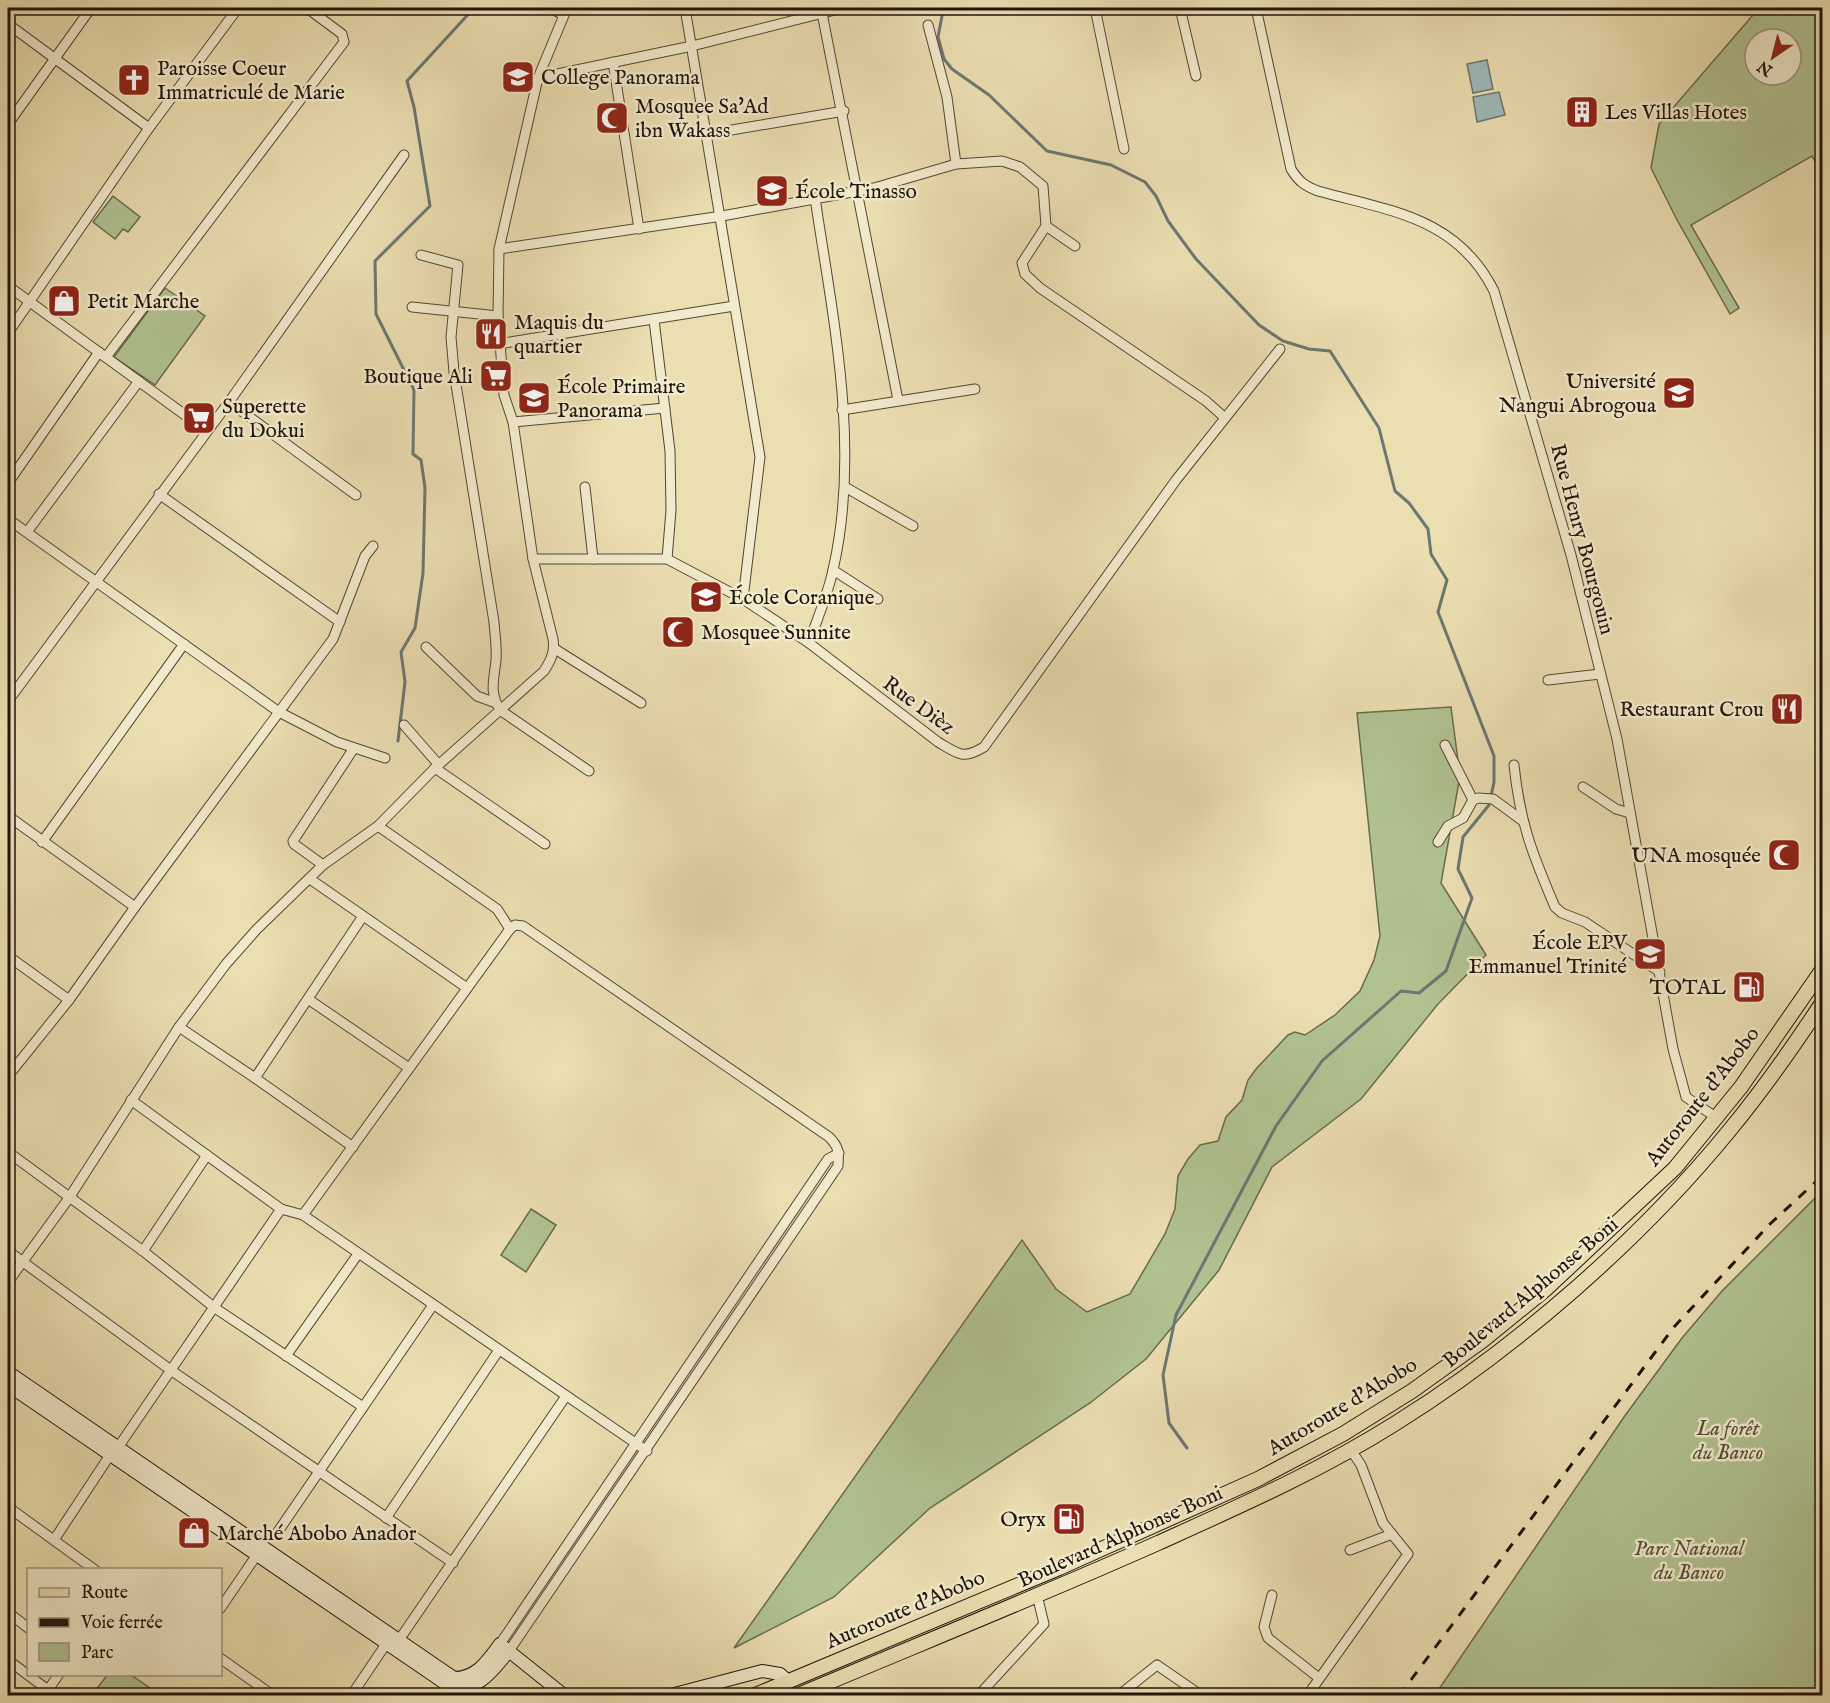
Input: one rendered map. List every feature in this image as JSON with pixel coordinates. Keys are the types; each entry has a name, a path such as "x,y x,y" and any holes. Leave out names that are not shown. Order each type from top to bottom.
{"main road":[{"name":"Autoroute d'Abobo","path":"753,1695 1059,1568 1258,1479 1301,1458 1386,1408 1482,1341 1546,1289 1675,1168 1717,1118 1822,970"},
{"name":"Boulevard Alphonse Boni","path":"796,1695 1038,1595 1264,1496 1351,1450 1426,1403 1481,1364 1607,1258 1669,1197 1729,1131 1822,1003"},
{"path":"8,1372 256,1556 449,1686 460,1689 472,1687 485,1679 504,1648 566,1695"},
{"path":"8,1384 114,1450 399,1640 449,1686"},
{"path":"668,1695 762,1671 780,1674 788,1681"}],"street":[{"path":"8,124 91,8"},
{"path":"8,333 149,128 238,8"},
{"path":"8,483 102,354 344,42 342,34 307,8"},
{"path":"8,1282 69,1198 179,1027 233,955 323,865 378,826 498,707 544,671 555,649 533,559 513,422 504,395 498,344 499,249 538,78 566,11 550,8"},
{"path":"685,8 722,216 734,306 760,457 743,599"},
{"path":"538,78 692,46 822,9 843,8"},
{"path":"1095,8 1124,149"},
{"path":"1180,8 1196,76"},
{"name":"Rue Henry Bourgouin","path":"1256,8 1291,169 1297,178 1304,185 1318,190 1431,224 1455,240 1486,276 1500,306 1587,615 1617,739 1673,1049 1686,1097 1717,1118"},
{"path":"822,9 844,111 898,400"},
{"path":"8,24 149,128"},
{"path":"928,25 947,97 956,165"},
{"path":"613,62 639,229"},
{"path":"708,134 844,111"},
{"path":"8,701 229,402 404,155"},
{"path":"499,249 722,216 858,191 956,165 1002,161 1020,167 1042,186 1046,226 1022,263 1025,274 1040,288 1206,402 1224,417 1280,349"},
{"path":"809,643 833,570 845,487 836,338 815,198"},
{"path":"1046,226 1075,246"},
{"path":"421,255 458,265 452,312 454,372 494,622 497,649 492,681 498,707"},
{"path":"8,286 207,431"},
{"path":"498,344 734,306"},
{"path":"412,307 498,316"},
{"path":"654,320 670,451 671,498 667,559"},
{"path":"27,532 139,381"},
{"path":"842,410 975,389"},
{"path":"229,402 356,495"},
{"path":"513,422 665,408"},
{"name":"Rue Dièz","path":"533,559 667,559 743,599 809,643 938,742 958,754 971,755 984,747 1224,417"},
{"path":"585,487 593,559"},
{"path":"845,487 913,526"},
{"path":"159,494 340,622"},
{"path":"8,519 279,712 322,735 385,758"},
{"path":"8,1076 69,1000 333,639 365,556 373,546"},
{"path":"833,570 878,599"},
{"path":"42,842 184,644"},
{"path":"426,647 477,696 498,707 589,771"},
{"path":"555,649 641,703"},
{"path":"1548,680 1600,674"},
{"path":"404,725 437,766 545,844"},
{"path":"1445,745 1476,799"},
{"path":"323,865 293,841 354,748"},
{"path":"1514,765 1522,822 1538,869 1555,907 1562,913 1585,922 1660,972"},
{"path":"1583,787 1616,809 1630,813"},
{"path":"1476,799 1493,799 1522,822"},
{"path":"1438,842 1448,826 1463,818 1476,799"},
{"path":"8,816 135,907"},
{"path":"378,826 497,909 510,929"},
{"path":"310,879 467,988"},
{"path":"255,1078 363,916"},
{"path":"303,1215 515,925 523,926 829,1137 837,1145 838,1166 647,1451 504,1648"},
{"path":"8,956 69,1000"},
{"path":"308,999 409,1068"},
{"path":"179,1027 352,1146"},
{"path":"131,1100 281,1209 303,1215 647,1451"},
{"path":"8,1152 143,1251 215,1308 363,1407"},
{"path":"504,1648 635,1443 828,1159 839,1153"},
{"path":"143,1251 207,1155"},
{"path":"54,1540 281,1209"},
{"path":"8,1251 171,1371 453,1563"},
{"path":"286,1356 358,1254"},
{"path":"277,1533 433,1305"},
{"path":"386,1518 499,1350"},
{"path":"399,1640 566,1396"},
{"path":"1307,1695 1406,1560 1405,1549 1383,1522 1361,1464 1351,1450"},
{"path":"8,1507 94,1568"},
{"path":"1350,1550 1392,1534"},
{"path":"222,1606 256,1556"},
{"path":"978,1695 1044,1624 1038,1595"},
{"path":"1272,1595 1264,1627 1268,1638 1319,1678"},
{"path":"8,1612 27,1627"},
{"path":"351,1695 386,1644"},
{"path":"222,1659 268,1692"},
{"path":"8,1660 46,1693 58,1676"},
{"path":"1118,1695 1157,1665 1202,1695"}],"green space":[{"path":"1759,8 1822,8 1822,173 1812,156 1691,225 1739,308 1730,314 1676,218 1651,168 1659,124"},
{"path":"113,196 140,217 128,232 123,229 115,239 93,222"},
{"path":"165,288 205,316 155,385 114,357"},
{"path":"1451,707 1460,776 1441,883 1486,955 1438,1004 1361,1099 1272,1167 1219,1270 1146,1359 1090,1403 930,1508 834,1597 734,1648 1022,1240 1056,1289 1087,1312 1130,1294 1165,1234 1175,1209 1178,1176 1188,1159 1200,1145 1218,1141 1226,1117 1242,1100 1248,1080 1256,1069 1288,1035 1295,1032 1305,1035 1335,1015 1360,991 1374,960 1380,936 1357,713"},
{"name":"La forêt du Banco","path":"1822,1191 1822,1695 1435,1695 1624,1417 1682,1338 1722,1291"},
{"path":"531,1209 556,1225 526,1272 501,1255"},
{"path":"106,1676 132,1676 160,1695 92,1695"}],"water":[{"path":"1487,60 1493,89 1473,93 1467,64"},
{"path":"1499,92 1505,115 1477,122 1473,97"}],"waterway":[{"path":"398,741 405,682 401,652 415,628 423,573 425,488 421,460 413,454 414,390 376,314 375,261 430,206 414,107 407,81 474,8"},
{"path":"939,8 942,16 938,37 944,59 952,69 989,95 1047,151 1111,165 1145,182 1156,196 1168,221 1196,259 1259,325 1283,341 1309,349 1330,351 1379,428 1395,491 1409,503 1428,529 1431,554 1447,580 1438,612 1494,756 1494,782 1489,805 1463,837 1458,869 1472,898 1446,971 1419,993 1401,991 1322,1061 1276,1126 1176,1315 1163,1375 1169,1423 1187,1448"}],"railway":[{"path":"1399,1696 1674,1327 1770,1224 1822,1176"}],"place":[{"name":"College Panorama","path":"518,77"},
{"name":"Paroisse Coeur Immatriculé de Marie","path":"134,80"},
{"name":"Les Villas Hotes","path":"1582,112"},
{"name":"Mosquee Sa'Ad ibn Wakass","path":"612,118"},
{"name":"École Tinasso","path":"772,191"},
{"name":"Petit Marche","path":"64,301"},
{"name":"Maquis du quartier","path":"491,334"},
{"name":"Boutique Ali","path":"496,376"},
{"name":"Université Nangui Abrogoua","path":"1679,393"},
{"name":"École Primaire Panorama","path":"534,398"},
{"name":"Superette du Dokui","path":"199,418"},
{"name":"École Coranique","path":"706,597"},
{"name":"Mosquee Sunnite","path":"678,632"},
{"name":"Restaurant Crou","path":"1787,709"},
{"name":"UNA mosquée","path":"1784,855"},
{"name":"École EPV Emmanuel Trinité","path":"1650,954"},
{"name":"TOTAL","path":"1749,987"},
{"name":"Oryx","path":"1069,1519"},
{"name":"Marché Abobo Anador","path":"194,1533"}],"park label":[{"name":"Parc National du Banco","path":"1689,1560"}]}
